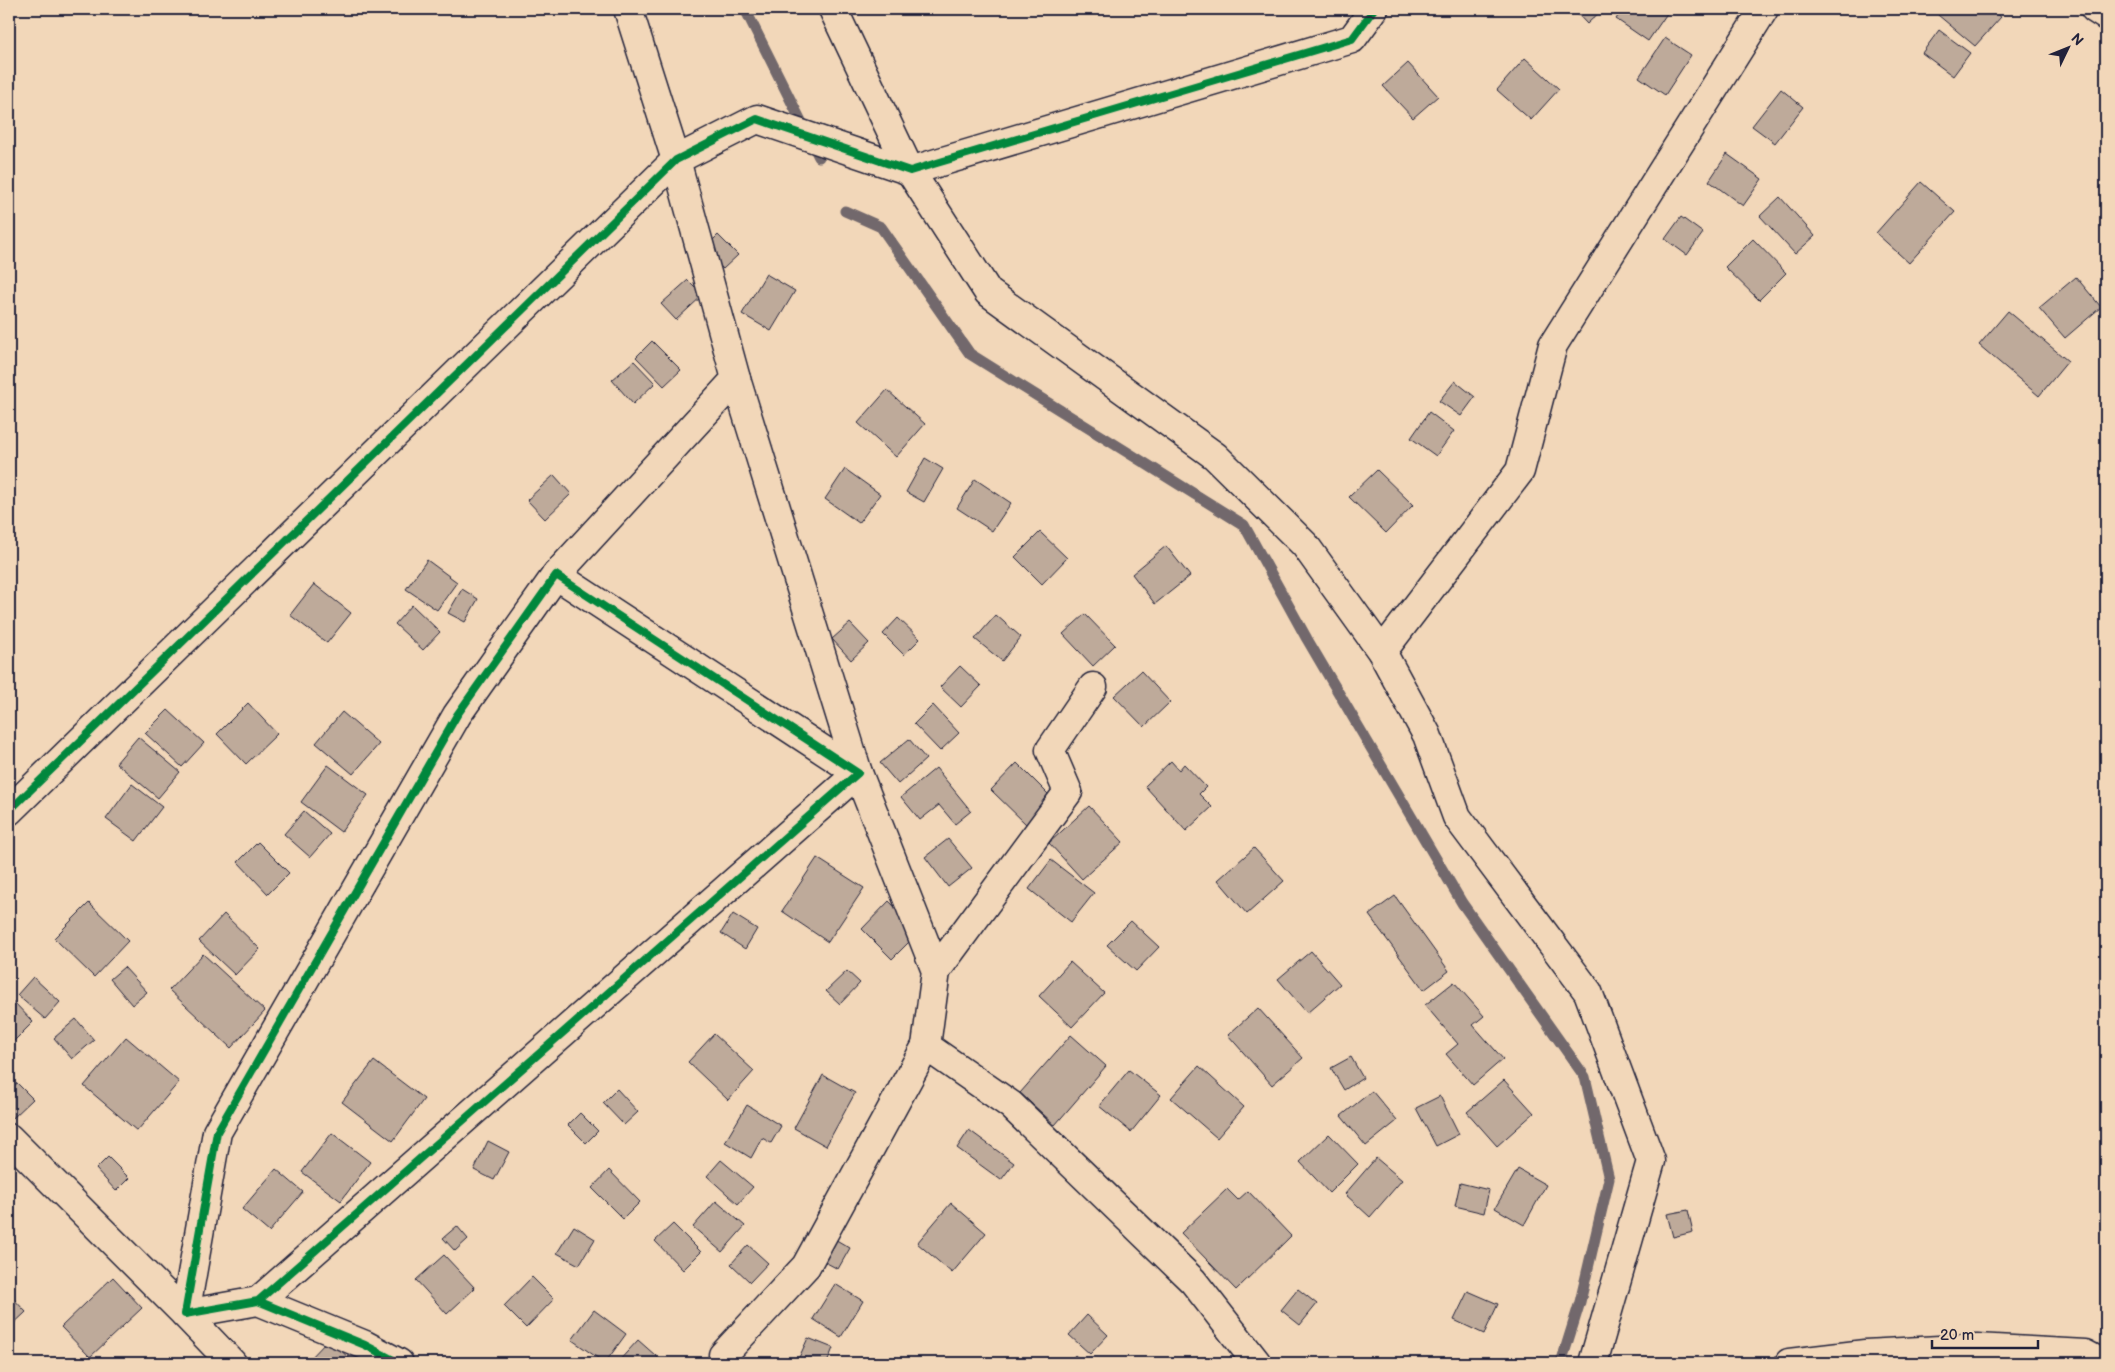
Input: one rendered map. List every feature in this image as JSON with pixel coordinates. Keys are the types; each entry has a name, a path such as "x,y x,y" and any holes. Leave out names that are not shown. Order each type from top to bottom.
{"street":[{"path":"628,9 676,160 736,379 858,773 936,972"},
{"path":"833,9 910,171 988,292 1215,456 1305,545 1382,652 1427,735 1457,817 1588,992 1651,1162 1593,1363"},
{"path":"9,811 676,160 757,119 910,171 1352,39 1374,9"},
{"path":"1382,652 1520,471 1553,345 1764,9"},
{"path":"2095,9 2106,16"},
{"path":"185,1314 218,1132 457,715 556,575 736,379"},
{"path":"556,575 858,773"},
{"path":"728,1361 806,1266 926,1046 936,972 1068,792 1050,750 1093,687"},
{"path":"185,1314 258,1301 858,773"},
{"path":"926,1046 1011,1105 1193,1280 1257,1363"},
{"path":"9,1138 232,1363"},
{"path":"258,1301 365,1345 399,1363"},
{"path":"1789,1363 1866,1354 1977,1348 2085,1354 2102,1363"}],"building":[{"path":"1573,9 1603,9 1587,24"},
{"path":"1623,9 1670,9 1648,41 1616,19"},
{"path":"1943,9 1991,9 2001,17 1975,46 1938,15"},
{"path":"1939,30 1970,53 1953,76 1922,53"},
{"path":"1665,38 1691,55 1665,95 1639,77"},
{"path":"1525,58 1559,89 1531,120 1497,90"},
{"path":"1408,63 1438,96 1413,118 1383,86"},
{"path":"1781,89 1803,107 1775,143 1752,126"},
{"path":"1727,154 1762,179 1743,206 1709,181"},
{"path":"1921,182 1955,212 1909,263 1876,233"},
{"path":"1780,197 1815,236 1795,254 1760,216"},
{"path":"1681,217 1703,233 1687,255 1665,239"},
{"path":"718,235 738,255 723,269 704,249"},
{"path":"1753,239 1786,273 1759,300 1725,267"},
{"path":"766,274 795,291 771,331 742,314"},
{"path":"2076,277 2101,307 2065,338 2039,308"},
{"path":"688,280 703,295 676,320 661,304"},
{"path":"2008,311 2068,361 2039,396 1979,345"},
{"path":"652,341 681,370 664,386 636,357"},
{"path":"634,361 655,383 633,404 612,380"},
{"path":"1455,381 1475,397 1461,416 1439,401"},
{"path":"887,390 925,424 896,457 858,423"},
{"path":"1429,412 1454,431 1436,456 1411,438"},
{"path":"925,458 943,469 924,502 906,492"},
{"path":"845,469 880,494 859,523 825,499"},
{"path":"1377,470 1413,505 1386,533 1349,497"},
{"path":"554,475 571,494 545,519 527,500"},
{"path":"975,479 1011,503 992,531 957,508"},
{"path":"1040,532 1067,558 1042,584 1015,557"},
{"path":"1166,546 1190,576 1155,604 1132,574"},
{"path":"427,560 457,582 437,610 406,589"},
{"path":"314,584 351,613 327,643 290,615"},
{"path":"462,589 478,599 465,622 448,613"},
{"path":"412,605 440,632 423,650 395,624"},
{"path":"1085,614 1115,645 1093,666 1063,634"},
{"path":"996,615 1021,637 1002,661 975,639"},
{"path":"898,618 920,639 904,655 883,634"},
{"path":"850,623 869,643 851,660 832,639"},
{"path":"960,666 981,686 961,707 940,687"},
{"path":"1141,671 1170,702 1144,727 1114,696"},
{"path":"248,703 277,734 246,764 217,734"},
{"path":"933,705 959,733 940,751 914,724"},
{"path":"168,710 204,743 182,767 145,733"},
{"path":"342,712 379,744 353,774 316,743"},
{"path":"138,737 180,772 158,798 116,763"},
{"path":"909,739 926,759 898,784 880,763"},
{"path":"1171,761 1179,770 1184,764 1206,787 1199,794 1212,807 1186,831 1145,786"},
{"path":"1017,763 1054,800 1028,826 991,790"},
{"path":"328,765 368,795 341,832 301,802"},
{"path":"936,768 971,811 955,824 939,805 920,820 901,797"},
{"path":"132,784 162,807 136,841 106,819"},
{"path":"1089,806 1123,842 1082,879 1049,843"},
{"path":"304,811 330,834 310,857 284,834"},
{"path":"948,839 972,868 948,887 925,857"},
{"path":"258,842 289,873 268,894 238,862"},
{"path":"1254,848 1284,881 1247,914 1218,880"},
{"path":"817,858 864,888 828,942 782,911"},
{"path":"1051,860 1094,893 1071,922 1029,889"},
{"path":"1395,896 1449,971 1424,990 1369,915"},
{"path":"889,901 919,932 892,959 862,929"},
{"path":"89,903 128,941 94,977 54,938"},
{"path":"224,914 260,949 235,975 199,941"},
{"path":"733,914 757,929 745,949 721,933"},
{"path":"1131,921 1159,947 1136,971 1107,945"},
{"path":"1311,951 1340,984 1307,1013 1278,979"},
{"path":"203,954 265,1011 231,1048 169,990"},
{"path":"1070,962 1104,993 1072,1027 1039,996"},
{"path":"124,967 147,992 132,1005 110,979"},
{"path":"847,971 860,983 840,1004 826,991"},
{"path":"33,977 60,1002 45,1019 17,995"},
{"path":"1454,982 1484,1016 1473,1025 1503,1059 1473,1085 1446,1054 1458,1044 1425,1005"},
{"path":"13,1001 33,1022 9,1046 9,1005"},
{"path":"1258,1008 1303,1058 1272,1085 1228,1035"},
{"path":"76,1019 94,1040 72,1059 54,1038"},
{"path":"714,1034 754,1071 728,1100 688,1062"},
{"path":"1071,1035 1106,1066 1055,1125 1020,1093"},
{"path":"126,1037 179,1082 137,1131 84,1086"},
{"path":"1351,1057 1363,1078 1344,1090 1331,1068"},
{"path":"374,1061 424,1099 393,1141 342,1102"},
{"path":"1199,1066 1244,1107 1217,1138 1171,1098"},
{"path":"1129,1070 1161,1095 1131,1132 1099,1106"},
{"path":"823,1075 855,1093 826,1146 794,1128"},
{"path":"1504,1080 1534,1113 1497,1146 1467,1112"},
{"path":"17,1083 33,1099 13,1118 9,1114 9,1092"},
{"path":"617,1089 638,1112 624,1125 603,1103"},
{"path":"1372,1091 1397,1121 1366,1146 1341,1116"},
{"path":"1440,1096 1459,1134 1436,1146 1416,1108"},
{"path":"747,1105 781,1126 771,1143 762,1138 751,1158 725,1142"},
{"path":"580,1113 598,1131 586,1143 568,1125"},
{"path":"969,1130 1014,1163 1001,1180 957,1148"},
{"path":"332,1133 370,1162 341,1201 302,1172"},
{"path":"1329,1134 1358,1164 1329,1193 1300,1162"},
{"path":"488,1141 509,1152 494,1180 474,1170"},
{"path":"108,1157 129,1178 116,1191 96,1169"},
{"path":"1376,1158 1402,1180 1370,1217 1345,1194"},
{"path":"721,1160 753,1187 738,1204 707,1176"},
{"path":"276,1169 303,1192 269,1232 242,1209"},
{"path":"1518,1169 1546,1185 1524,1225 1495,1208"},
{"path":"609,1170 640,1202 623,1219 592,1188"},
{"path":"1460,1183 1489,1190 1484,1213 1455,1206"},
{"path":"1227,1189 1238,1200 1248,1191 1291,1236 1236,1290 1181,1233"},
{"path":"716,1201 745,1226 722,1252 693,1227"},
{"path":"951,1203 986,1233 952,1273 917,1243"},
{"path":"1688,1210 1693,1232 1673,1237 1667,1214"},
{"path":"673,1224 701,1252 683,1270 655,1241"},
{"path":"457,1226 468,1239 455,1251 443,1238"},
{"path":"574,1226 595,1239 579,1265 557,1253"},
{"path":"833,1238 850,1248 838,1269 821,1260"},
{"path":"748,1245 768,1263 750,1282 731,1264"},
{"path":"444,1255 475,1288 447,1314 416,1280"},
{"path":"113,1277 142,1308 90,1357 61,1327"},
{"path":"532,1277 554,1299 526,1328 504,1306"},
{"path":"835,1284 863,1301 841,1337 813,1319"},
{"path":"1298,1289 1317,1304 1300,1325 1281,1310"},
{"path":"1468,1291 1498,1304 1484,1334 1454,1320"},
{"path":"9,1294 26,1312 9,1328"},
{"path":"594,1310 626,1334 605,1363 572,1340"},
{"path":"1087,1315 1108,1335 1090,1354 1069,1335"},
{"path":"808,1338 833,1348 827,1363 797,1362"},
{"path":"329,1339 354,1363 306,1363"},
{"path":"638,1340 664,1363 617,1363"},
{"path":"1075,1355 1084,1363 1068,1363"}],"waterway":[{"path":"745,9 819,157"},
{"path":"845,211 881,227 970,354 1244,525 1307,639 1462,903 1585,1077 1609,1179 1580,1302 1561,1363"}],"cycle path":[{"path":"9,811 676,160 757,119 910,171 1352,39 1374,9"},
{"path":"258,1301 858,773 556,575 457,715 217,1132 185,1314 258,1301 365,1345 399,1363"}]}
